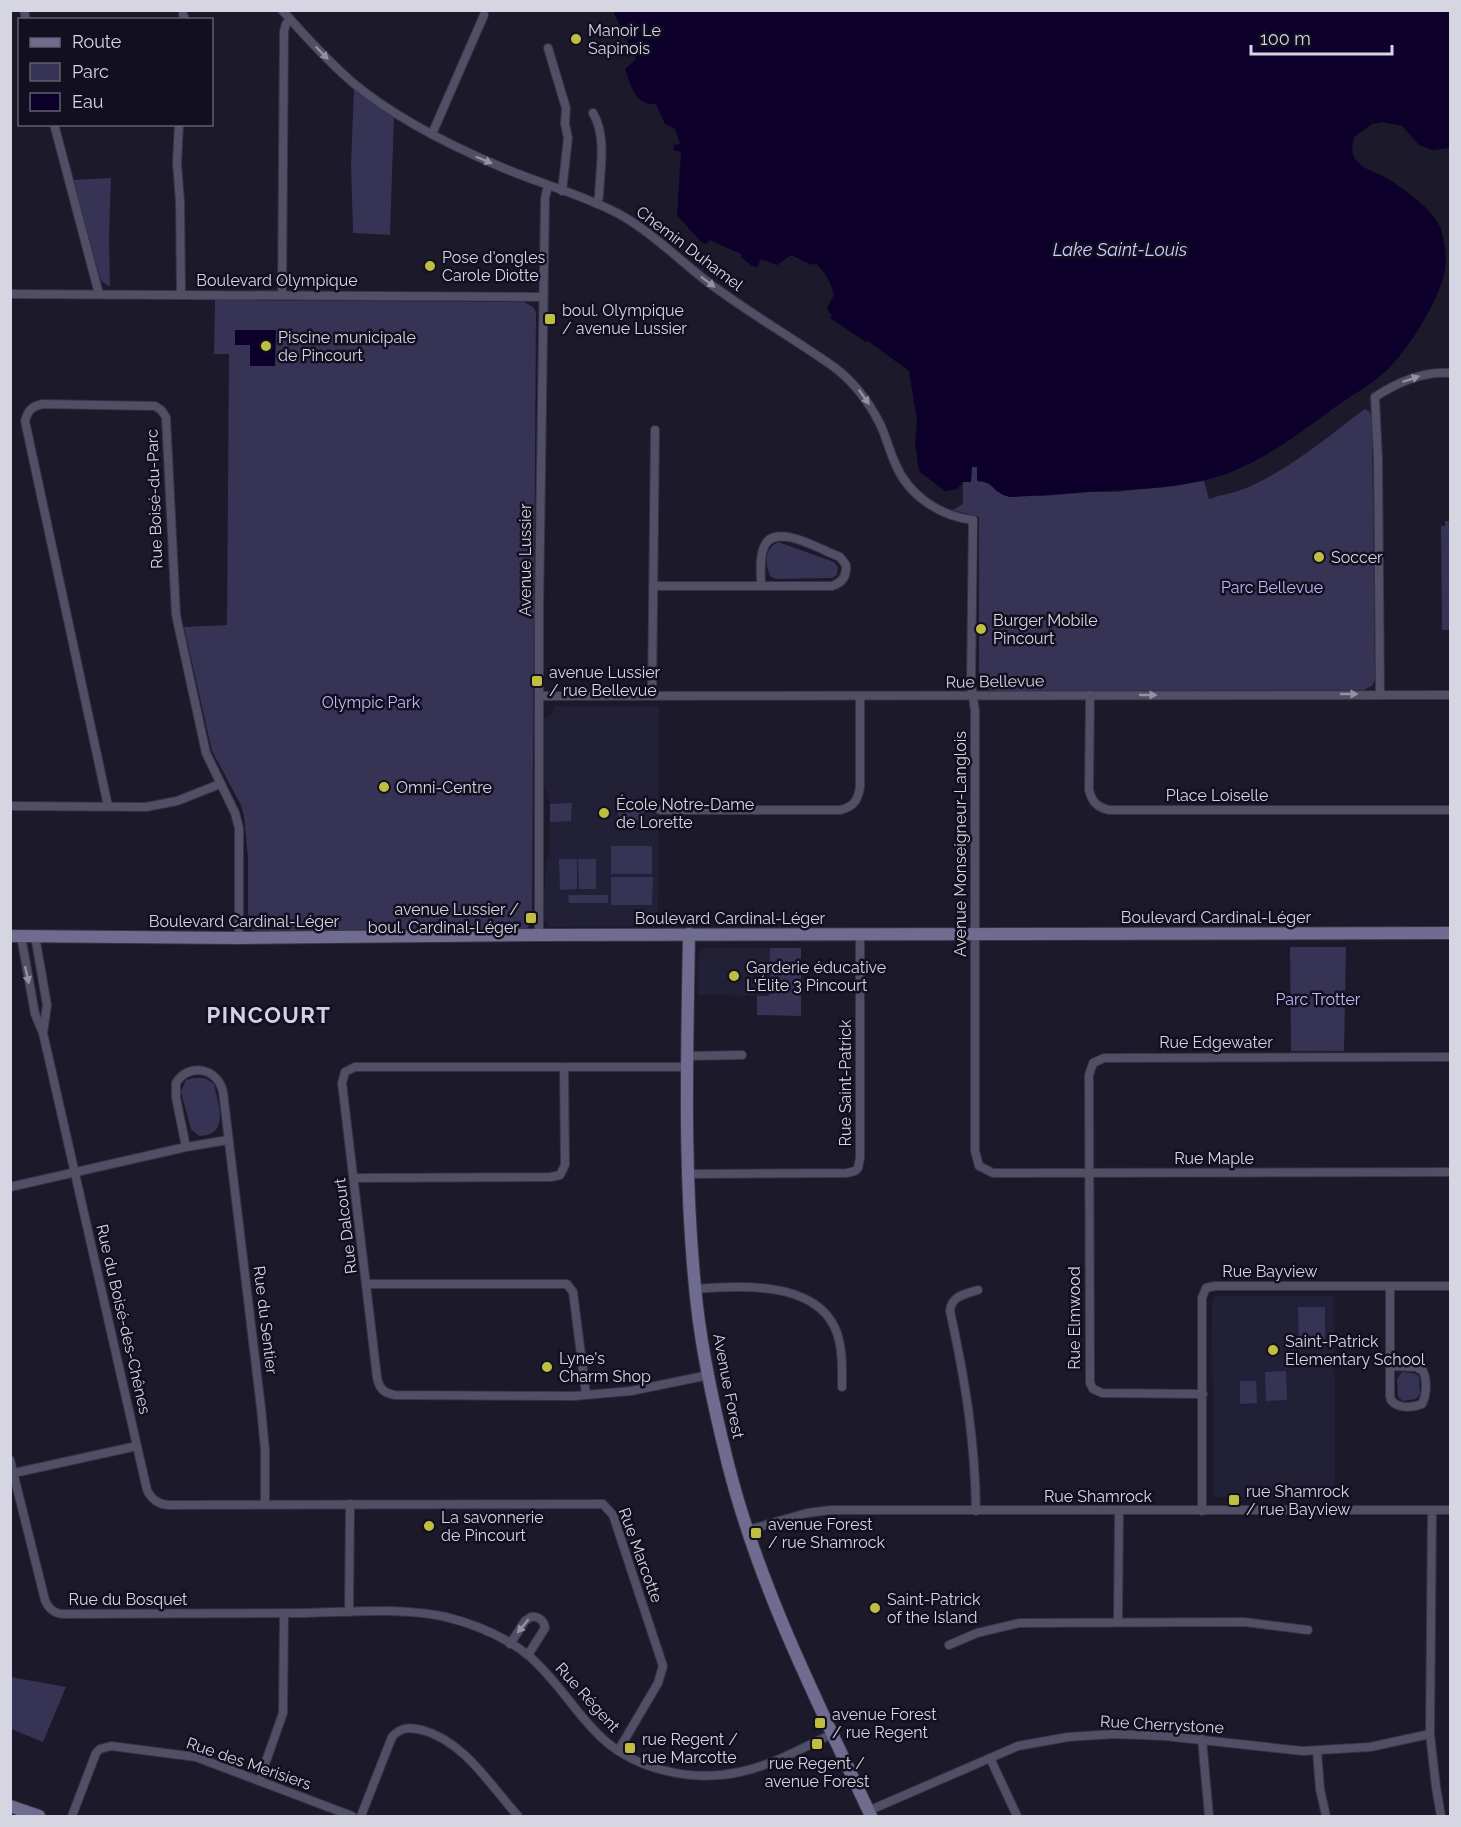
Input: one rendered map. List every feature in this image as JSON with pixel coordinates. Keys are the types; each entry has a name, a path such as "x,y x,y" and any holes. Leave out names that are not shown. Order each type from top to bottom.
{"street":[{"name":"Chemin Duhamel","path":"282,10 356,85 432,134 473,155 597,204 641,228 710,284 843,374 860,391 875,414 896,465 908,485 926,502 948,515 973,520"},
{"path":"432,134 484,15"},
{"path":"282,295 284,51 285,26 290,19"},
{"path":"548,48 566,108 565,124 568,138 562,191"},
{"path":"593,113 601,135 597,204"},
{"path":"55,126 99,294"},
{"path":"178,126 181,295"},
{"name":"Avenue Lussier","path":"539,935 543,297 545,198 548,186"},
{"name":"Boulevard Olympique","path":"10,294 543,297"},
{"path":"1380,694 1378,459 1375,397 1397,384 1419,376 1431,373 1450,373"},
{"name":"Rue Boisé-du-Parc","path":"108,806 25,421 27,413 34,406 43,404 155,406 166,417 176,615 206,753 235,813 239,828 239,938"},
{"path":"652,696 655,430"},
{"name":"Avenue Monseigneur-Langlois","path":"973,520 971,683 975,711 975,1151 979,1166"},
{"path":"653,586 832,586 844,578 846,565 840,557 789,537 778,536 768,540 762,550 761,585"},
{"name":"Place Loiselle","path":"1090,695 1089,790 1091,798 1101,808 1109,810 1450,810"},
{"name":"Rue Bellevue","path":"539,696 1450,695"},
{"path":"660,810 848,809 857,799 860,787 860,696"},
{"path":"10,806 137,807 177,801 220,784"},
{"name":"Boulevard Cardinal-Léger","path":"16,936 239,938 689,934 1450,933"},
{"name":"Avenue Forest","path":"689,934 688,1174 695,1289 709,1375 728,1464 748,1530 780,1616 869,1814"},
{"name":"Rue Saint-Patrick","path":"688,1174 851,1173 858,1168 860,1158 860,934"},
{"name":"Rue du Boisé-des-Chênes","path":"16,936 43,1033 147,1490 154,1500 168,1505 265,1504"},
{"name":"Rue du Boisé-des-Chênes","path":"34,936 47,1005 43,1033"},
{"name":"Rue Dalcourt","path":"709,1375 631,1391 586,1395 386,1393 379,1385 377,1377 342,1083 343,1077 350,1069 564,1067 688,1061 742,1055"},
{"name":"Rue Edgewater","path":"1090,1173 1089,1075 1090,1068 1098,1059 1450,1057"},
{"path":"355,1178 551,1177 560,1174 565,1165 564,1067"},
{"name":"Rue du Sentier","path":"186,1147 175,1090 176,1083 186,1072 212,1074 221,1083 261,1408 265,1450 265,1504"},
{"path":"10,1188 186,1147 228,1140"},
{"name":"Rue Maple","path":"979,1166 993,1173 1450,1172"},
{"name":"Rue Elmwood","path":"1090,1173 1090,1383 1093,1389 1102,1393 1203,1394"},
{"path":"367,1284 567,1284 573,1292 586,1395"},
{"name":"Rue Bayview","path":"1202,1511 1202,1298 1206,1288 1225,1286 1450,1286"},
{"path":"1389,1286 1390,1396 1393,1403 1400,1407 1422,1404 1425,1395 1423,1371 1416,1367 1390,1366"},
{"path":"695,1289 760,1288 791,1293 815,1303 830,1319 838,1337 842,1387"},
{"path":"976,1511 973,1441 968,1396 950,1306 954,1299 978,1290"},
{"path":"14,1473 137,1446"},
{"name":"Rue du Bosquet","path":"10,1460 45,1600 49,1608 56,1613 349,1612"},
{"name":"Rue Marcotte","path":"265,1504 595,1503 607,1507 613,1515 663,1666 658,1683 618,1750"},
{"path":"349,1612 350,1504"},
{"path":"1432,1509 1430,1734 1441,1816"},
{"name":"Rue Shamrock","path":"748,1530 807,1513 831,1510 1450,1510"},
{"path":"1118,1621 1119,1511"},
{"name":"Rue Régent","path":"349,1612 413,1613 443,1617 477,1628 510,1644 528,1655 554,1681 595,1732 618,1750 636,1760 667,1771 715,1776 755,1769 832,1734"},
{"path":"259,1781 283,1713 284,1613"},
{"path":"510,1644 528,1619 535,1617 542,1620 545,1628 543,1633 528,1655"},
{"path":"949,1644 977,1633 1019,1623 1244,1622 1308,1630"},
{"path":"361,1816 392,1737 398,1730 405,1728 431,1732 452,1743 518,1816"},
{"name":"Rue Cherrystone","path":"869,1814 1018,1746 1068,1737 1114,1734 1202,1739 1278,1750 1317,1751 1370,1747 1430,1734"},
{"path":"1202,1739 1209,1816"},
{"name":"Rue des Merisiers","path":"72,1816 93,1760 100,1749 120,1746 196,1757 352,1816"},
{"path":"1317,1751 1320,1789 1326,1816"},
{"path":"990,1758 1017,1816"},
{"path":"10,1806 39,1816"}],"shaded area":[{"name":"École Notre-Dame de Lorette","path":"555,706 659,706 658,917 661,923 637,926 553,927 548,925 543,917 546,861 549,855 550,804 543,780 544,718 552,715"},
{"name":"Garderie éducative L'Élite 3 Pincourt","path":"705,948 770,948 769,996 698,995 698,958 700,951"},
{"name":"Saint-Patrick Elementary School","path":"1215,1296 1334,1296 1335,1497 1218,1497 1213,1494 1212,1301"}],"green space":[{"path":"354,88 385,112 394,116 390,235 353,233 351,165"},
{"path":"111,178 110,287 101,281 73,180"},
{"name":"Olympic Park","path":"215,300 524,302 533,307 536,312 532,921 526,930 258,931 251,930 248,925 248,858 244,816 241,805 212,751 184,627 227,625 229,354 214,354"},
{"name":"Parc Bellevue","path":"1365,409 1370,412 1372,418 1375,680 1372,686 1364,690 1000,691 989,690 981,684 979,680 979,517 953,510 963,504 963,482 971,467 977,467 980,481 989,483 997,492 1043,496 1117,492 1204,481 1209,499 1244,489 1276,473 1307,453"},
{"path":"1445,521 1450,521 1450,630 1442,630 1441,526 1445,526"},
{"path":"778,542 834,562 838,567 837,575 832,578 776,579 770,576 767,566 768,552"},
{"path":"617,801 645,804 645,811 638,821 622,822 616,809"},
{"path":"572,803 571,821 550,822 550,804"},
{"path":"611,846 652,846 652,874 611,874"},
{"path":"559,859 577,859 577,889 560,890"},
{"path":"578,859 596,859 596,889 579,889"},
{"path":"611,877 653,877 652,905 611,905"},
{"path":"568,895 608,895 608,903 569,903"},
{"name":"Parc Trotter","path":"1290,947 1346,947 1344,1051 1291,1051"},
{"path":"770,948 801,948 801,1016 757,1015 757,996 769,996"},
{"path":"205,1078 214,1084 220,1117 219,1125 215,1130 199,1136 191,1129 181,1091 186,1080"},
{"path":"1298,1307 1325,1307 1325,1344 1299,1344"},
{"path":"1286,1371 1287,1400 1266,1401 1265,1372"},
{"path":"1402,1372 1419,1376 1420,1394 1416,1399 1403,1401 1398,1397 1397,1379"},
{"path":"1240,1381 1256,1381 1257,1403 1240,1404"},
{"path":"11,1677 66,1687 43,1742 11,1729"}],"water":[{"name":"Lake Saint-Louis","path":"613,11 1450,11 1450,148 1432,150 1419,145 1402,126 1382,122 1372,124 1354,137 1352,148 1353,156 1365,168 1385,177 1432,214 1441,229 1445,244 1445,269 1442,281 1431,307 1415,334 1390,367 1286,442 1239,469 1176,486 1010,497 987,483 977,481 977,467 972,467 971,482 963,482 957,489 945,491 920,472 918,466 915,442 917,420 909,371 868,341 866,342 830,318 832,316 827,308 834,295 819,266 815,263 811,265 791,255 777,265 761,259 757,267 752,266 741,257 741,254 710,240 706,244 701,242 677,215 681,152 673,150 674,145 680,144 675,129 665,124 656,104 643,102 632,88 625,69 636,59"},
{"path":"235,330 276,330 275,366 250,366 250,345 235,345"}],"place":[{"name":"Manoir Le Sapinois","path":"576,39"},
{"name":"Pose d'ongles Carole Diotte","path":"430,266"},
{"name":"boul. Olympique / avenue Lussier","path":"550,319"},
{"name":"Piscine municipale de Pincourt","path":"266,346"},
{"name":"Soccer","path":"1319,557"},
{"name":"Burger Mobile Pincourt","path":"981,629"},
{"name":"avenue Lussier / rue Bellevue","path":"537,681"},
{"name":"Omni-Centre","path":"384,787"},
{"name":"École Notre-Dame de Lorette","path":"604,813"},
{"name":"avenue Lussier / boul. Cardinal-Léger","path":"531,918"},
{"name":"Garderie éducative L'Élite 3 Pincourt","path":"734,976"},
{"name":"Saint-Patrick Elementary School","path":"1273,1350"},
{"name":"Lyne's Charm Shop","path":"547,1367"},
{"name":"rue Shamrock / rue Bayview","path":"1234,1500"},
{"name":"La savonnerie de Pincourt","path":"429,1526"},
{"name":"avenue Forest / rue Shamrock","path":"756,1533"},
{"name":"Saint-Patrick of the Island","path":"875,1608"},
{"name":"avenue Forest / rue Regent","path":"820,1723"},
{"name":"rue Regent / avenue Forest","path":"817,1744"},
{"name":"rue Regent / rue Marcotte","path":"630,1748"}],"district":[{"name":"PINCOURT","path":"269,1015"}]}
